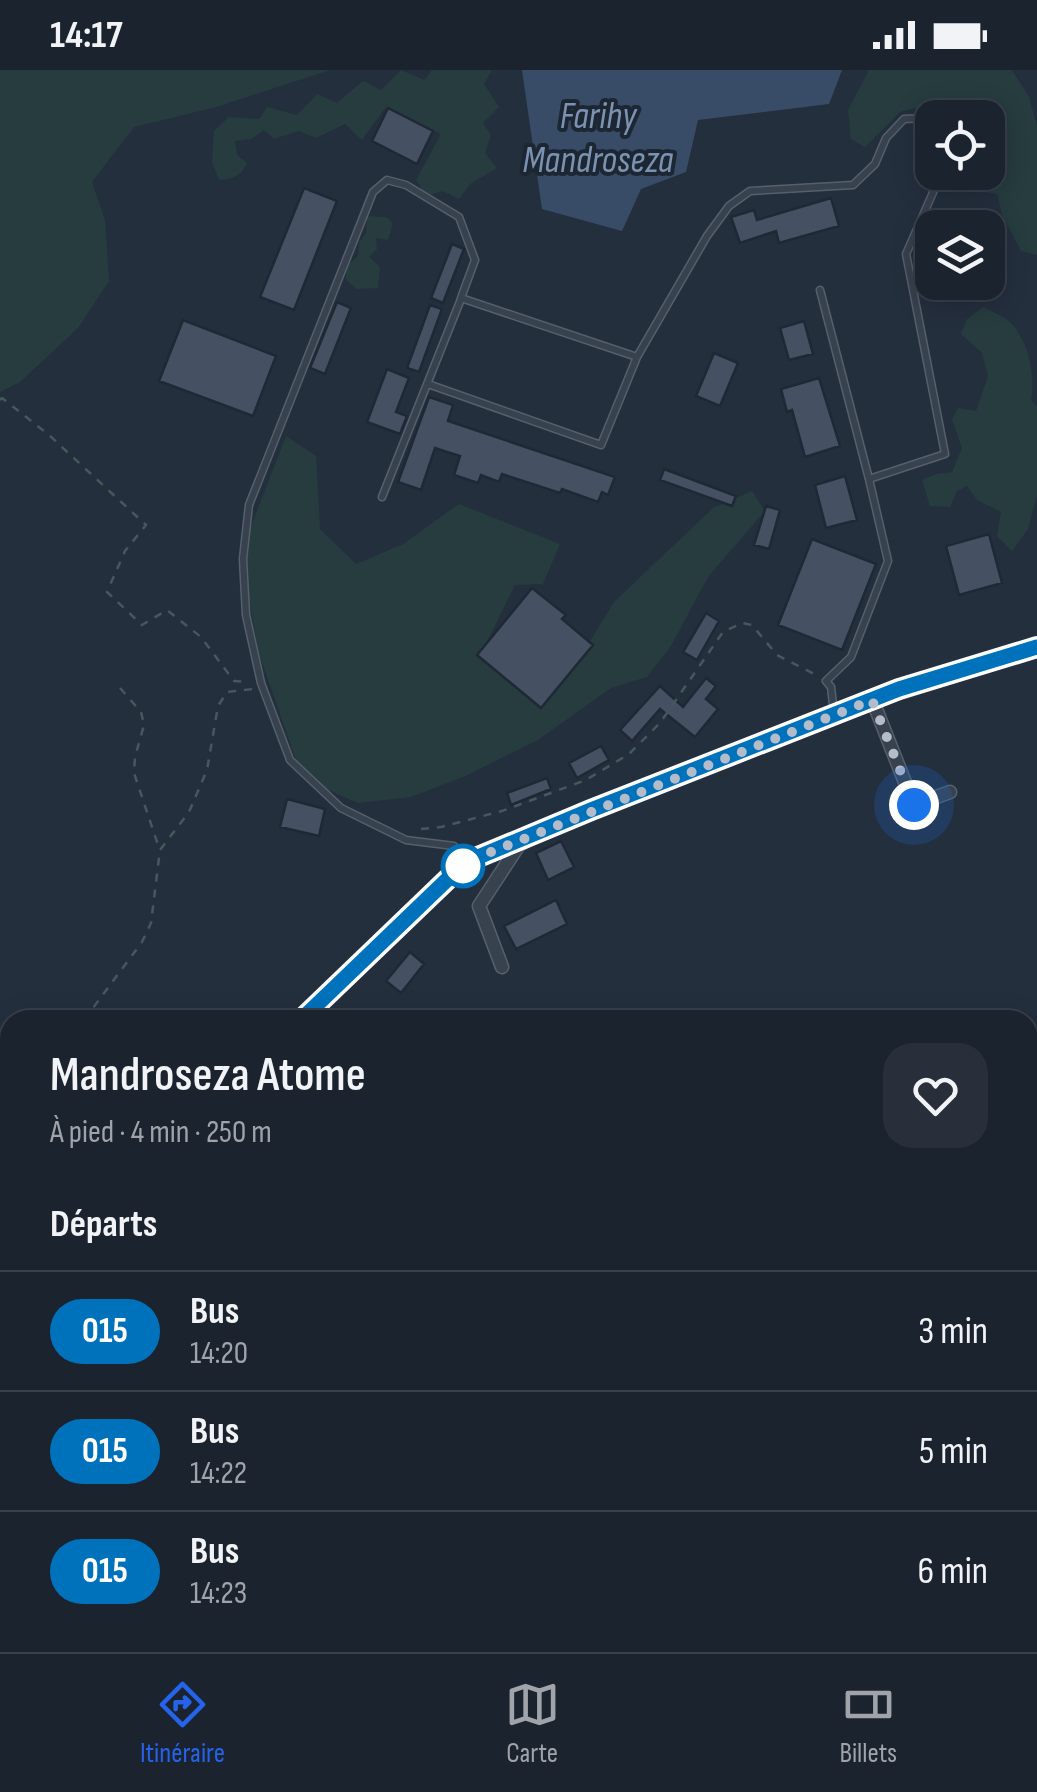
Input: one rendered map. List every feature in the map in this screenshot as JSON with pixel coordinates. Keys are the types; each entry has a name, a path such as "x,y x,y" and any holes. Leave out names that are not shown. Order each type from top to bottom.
{"main road":[{"path":"311,1010 471,860 834,714 1037,646"}],"street":[{"path":"872,700 914,805 950,792"},
{"path":"502,967 479,906 519,845 591,810"}],"lane":[{"path":"428,384 601,445 636,358 707,236 729,206 750,191 854,184 874,164 886,138 904,119 915,118"},
{"path":"382,497 475,260 459,217 406,186 387,180 373,192 250,506 243,559 246,614 261,685 290,760 341,808 410,841 454,846 461,867"},
{"path":"868,479 946,454 906,254 934,190"},
{"path":"820,290 888,561 851,657 826,681 831,687 834,714"},
{"path":"461,298 636,358"}],"path":[{"path":"0,400 49,435 146,525 125,551 108,592 142,626 167,610 200,637 234,681 261,685"},
{"path":"410,841 421,829 502,811 586,780 629,754 660,722 723,632 742,623 752,625 778,654 826,681"},
{"path":"160,850 189,812 206,770 218,706 227,692 261,685"},
{"path":"91,1010 142,942 151,923 160,850 134,773 144,725 141,712 120,688"}],"green space":[{"path":"0,70 330,70 216,107 134,127 92,182 105,220 109,281 78,328 20,382 0,392"},
{"path":"401,70 424,80 432,70 492,70 484,84 499,107 483,123 491,135 485,153 497,168 470,184 459,199 443,191 426,196 416,180 441,134 385,108 362,140 345,124 316,138 299,131 274,139 264,130 251,139 235,141 237,155 247,163 236,176 219,180 212,162 214,131 229,117 259,119 267,107 297,115 317,94 337,103 363,81 381,90"},
{"path":"869,70 1012,70 1029,97 1037,126 1037,255 1021,251 997,194 975,190 1005,190 1005,100 915,100 915,108 900,112 865,147 851,139 848,110"},
{"path":"367,216 386,217 393,223 388,240 376,238 377,249 369,257 380,267 378,288 356,289 346,279 346,267 358,256"},
{"path":"983,307 1013,325 1025,345 1031,367 1031,400 1037,406 1037,495 1028,529 1012,551 997,536 1001,512 977,500 967,486 957,491 950,507 930,506 922,480 952,472 962,448 952,419 958,408 976,411 988,376 982,353 961,334 967,319"},
{"path":"286,436 316,456 320,529 356,564 403,544 459,504 560,544 543,584 515,585 487,642 507,671 582,654 614,602 713,508 752,491 765,511 708,577 671,646 647,677 611,688 538,740 463,777 411,797 358,803 314,784 297,763 258,651 241,552"}],"water":[{"name":"Farihy Mandroseza","path":"522,70 842,70 829,104 698,120 686,172 641,189 622,231 542,209"}],"building":[{"path":"388,108 433,131 417,164 372,141"},
{"path":"304,188 337,201 294,310 260,297"},
{"path":"831,198 839,226 779,243 776,231 740,243 731,217 754,210 757,220"},
{"path":"452,244 464,249 443,303 431,298"},
{"path":"337,302 351,308 325,374 310,368"},
{"path":"430,305 442,309 419,372 407,368"},
{"path":"183,320 276,356 253,416 159,381"},
{"path":"804,321 813,354 789,360 780,328"},
{"path":"714,353 738,363 720,406 696,396"},
{"path":"387,369 409,378 396,412 407,416 400,434 367,422"},
{"path":"819,378 840,446 805,457 792,410 787,412 781,389"},
{"path":"429,397 453,405 448,421 615,477 608,495 602,492 598,502 502,474 499,482 481,475 478,483 454,475 460,456 435,448 421,490 398,482"},
{"path":"664,469 736,496 732,506 660,480"},
{"path":"845,476 857,520 826,528 815,485"},
{"path":"766,506 780,510 769,549 754,545"},
{"path":"989,534 1002,583 959,595 946,546"},
{"path":"812,539 876,564 842,650 778,625"},
{"path":"532,588 566,615 562,619 593,645 541,708 477,655"},
{"path":"706,613 719,621 697,660 683,652"},
{"path":"706,678 716,686 706,699 718,709 695,737 660,709 632,741 620,730 660,686 683,707"},
{"path":"601,746 609,760 577,778 569,763"},
{"path":"547,778 551,789 511,805 507,793"},
{"path":"287,799 325,809 319,836 280,827"},
{"path":"561,841 574,867 548,880 536,853"},
{"path":"556,900 567,924 516,949 504,926"},
{"path":"410,952 424,964 401,993 386,981"}],"bus line":[{"name":"015","path":"311,1010 471,860 899,689 1037,647"}],"route":[{"path":"463,866 591,810 872,700 914,805"}]}
